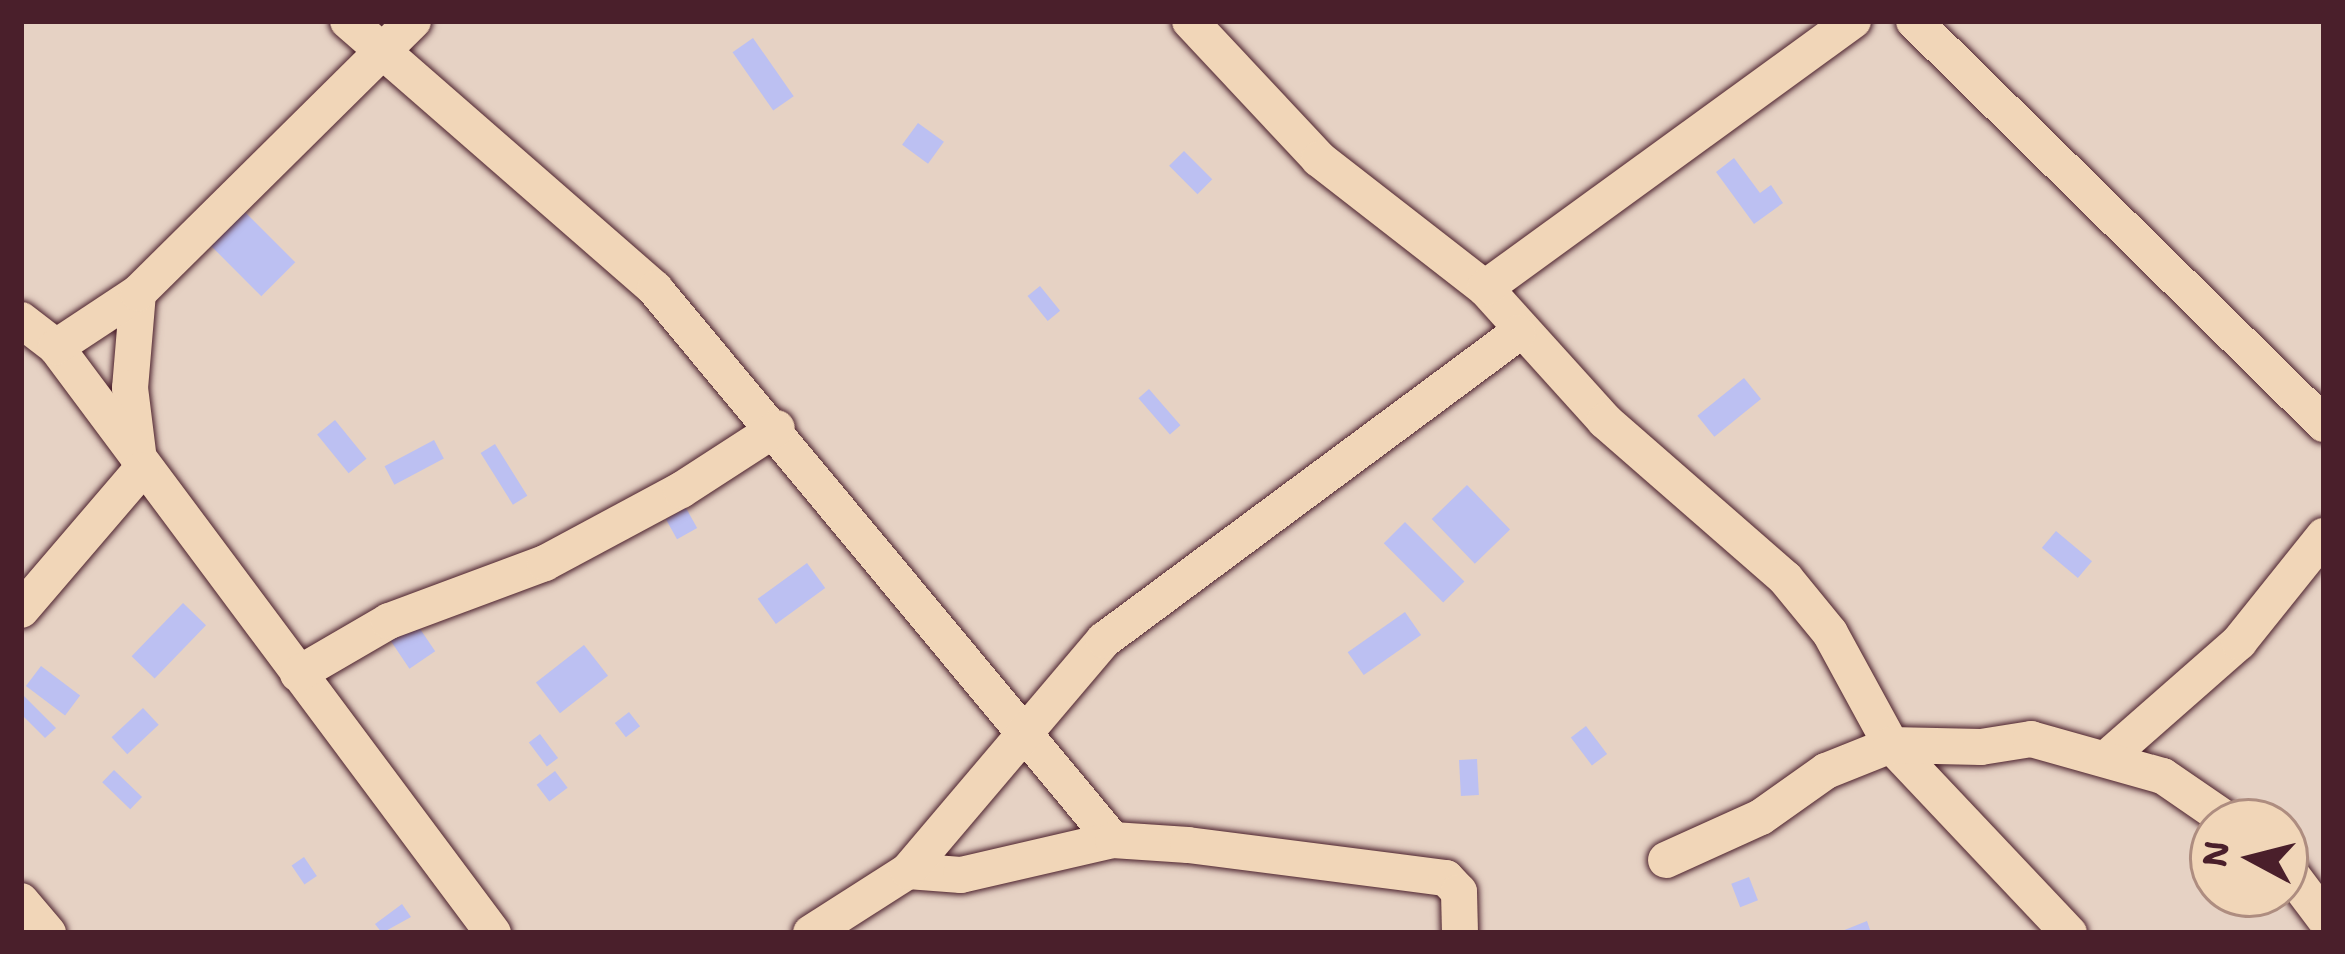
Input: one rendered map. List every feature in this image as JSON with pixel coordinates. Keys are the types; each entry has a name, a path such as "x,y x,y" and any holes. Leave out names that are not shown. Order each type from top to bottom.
{"street":[{"path":"348,21 449,117 597,233 777,428 874,560 1113,840"},
{"path":"56,347 138,293 413,21"},
{"path":"1190,21 1319,159 1485,288 1518,333 1671,483 1785,578 1830,633 1891,745 2069,933"},
{"path":"1485,288 1853,21"},
{"path":"1914,21 2324,424"},
{"path":"21,610 141,470 130,388 138,293"},
{"path":"21,320 56,347 141,470 493,933"},
{"path":"811,933 908,871 1026,738 1058,686 1104,640 1518,333"},
{"path":"298,674 409,611 545,563 681,490 777,428"},
{"path":"2107,758 2239,642 2324,536"},
{"path":"1666,860 1761,817 1826,771 1891,745 2031,739 2163,776 2195,798"},
{"path":"908,871 961,874 1113,840 1424,872 1459,892 1460,933"},
{"path":"21,901 48,933"}],"building":[{"path":"753,38 794,96 773,110 733,52"},
{"path":"918,123 944,142 928,164 902,145"},
{"path":"1184,151 1212,179 1197,194 1169,166"},
{"path":"1734,158 1760,193 1771,185 1783,203 1754,224 1716,172"},
{"path":"238,205 295,262 261,296 204,239"},
{"path":"1040,286 1060,311 1048,321 1028,296"},
{"path":"1744,378 1761,399 1714,437 1697,416"},
{"path":"1149,389 1180,425 1170,434 1138,398"},
{"path":"335,420 366,459 349,473 317,434"},
{"path":"434,440 444,459 394,485 385,466"},
{"path":"495,444 527,496 513,505 481,453"},
{"path":"1467,485 1510,530 1475,564 1432,519"},
{"path":"686,508 697,528 677,539 666,519"},
{"path":"1405,522 1464,581 1443,603 1384,543"},
{"path":"2056,531 2092,561 2078,578 2042,548"},
{"path":"807,563 825,588 776,624 758,599"},
{"path":"183,603 206,625 155,678 132,656"},
{"path":"1405,612 1421,635 1364,675 1348,652"},
{"path":"410,614 435,651 409,669 384,631"},
{"path":"584,645 608,676 560,713 536,683"},
{"path":"41,666 80,695 65,715 26,686"},
{"path":"21,693 56,728 45,738 21,714"},
{"path":"143,708 159,725 127,754 112,737"},
{"path":"629,712 640,726 626,737 615,723"},
{"path":"1586,726 1607,754 1592,765 1571,737"},
{"path":"540,734 558,758 547,766 529,742"},
{"path":"1477,759 1479,795 1461,796 1459,760"},
{"path":"114,770 142,797 130,809 102,782"},
{"path":"555,771 568,788 549,802 537,785"},
{"path":"304,857 317,876 304,884 292,865"},
{"path":"1749,877 1758,900 1740,907 1731,884"},
{"path":"402,904 411,917 382,933 375,924"},
{"path":"1867,921 1871,933 1837,933"}]}
